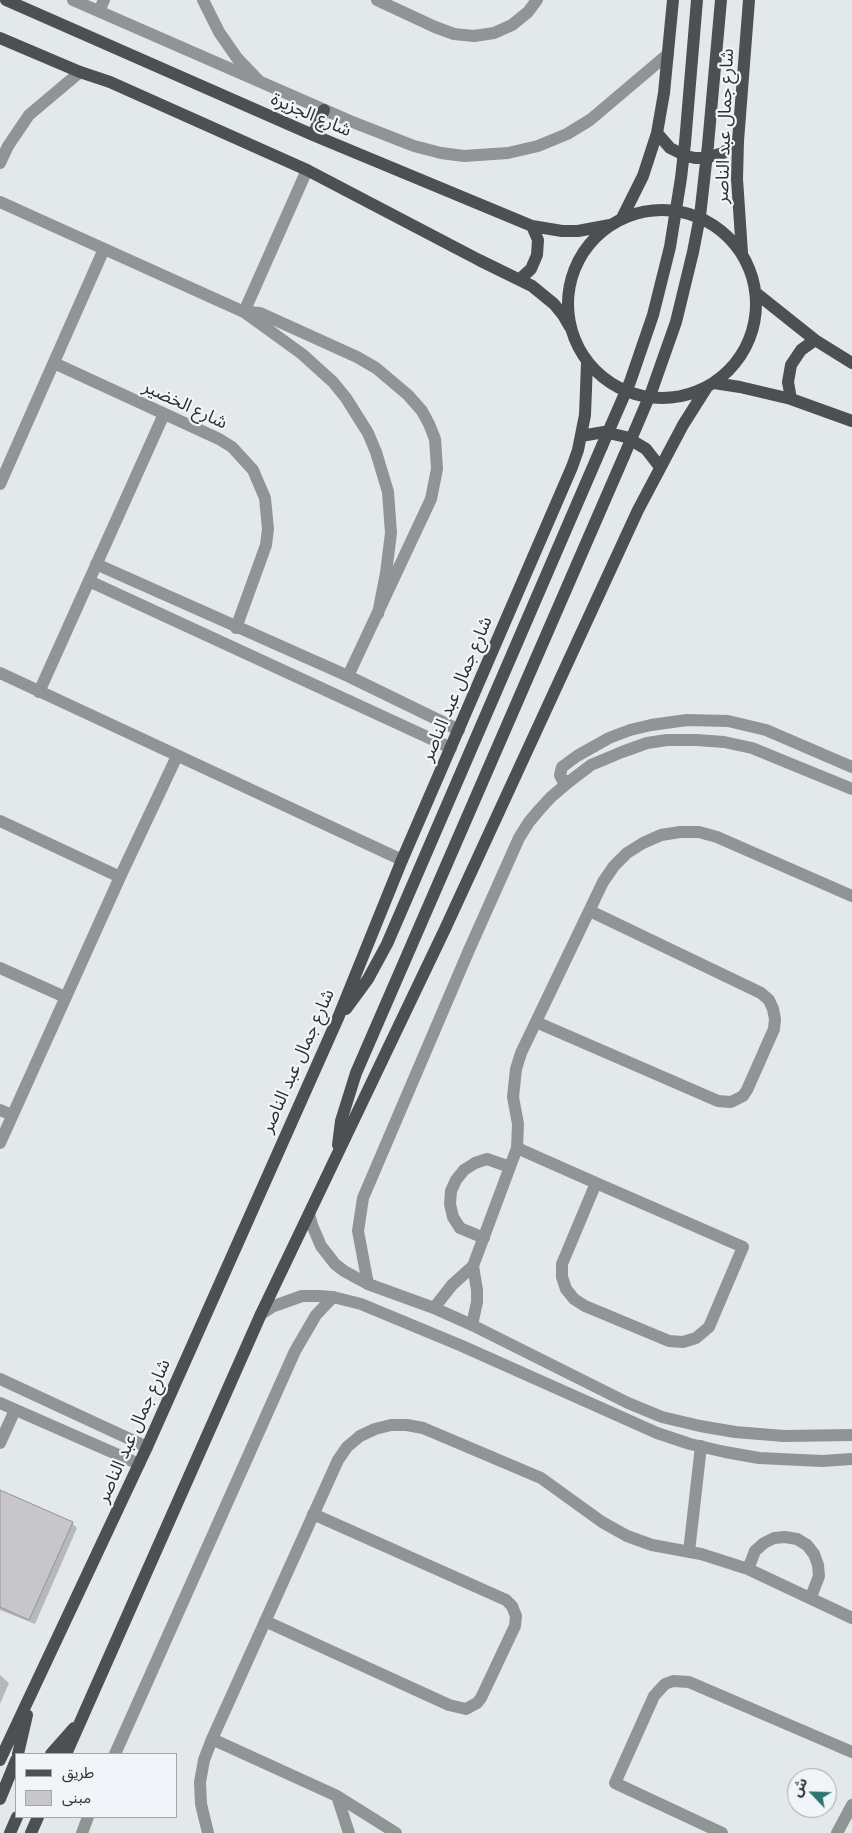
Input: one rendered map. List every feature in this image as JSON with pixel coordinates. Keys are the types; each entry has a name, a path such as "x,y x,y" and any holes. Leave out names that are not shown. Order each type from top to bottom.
{"main road":[{"name":"شارع الجزيرة","path":"6,0 313,135 532,226 550,230 570,231 594,229 610,225"},
{"path":"622,218 643,176 657,134 664,100 673,0"},
{"path":"338,1018 364,986 387,944 630,382 653,315 670,247 685,143 697,0"},
{"path":"337,1155 341,1121 356,1073 624,456 652,390 676,322 700,216 721,0"},
{"name":"شارع جمال عبد الناصر","path":"742,253 738,142 749,0"},
{"path":"0,38 80,72 110,82 307,170 479,260 520,279 549,299 563,315 587,363 616,387 634,395 652,398 681,396 711,385 757,390 791,399 852,421"},
{"path":"313,135 324,110"},
{"path":"657,134 670,148 686,156 696,158 705,158 723,153 738,142"},
{"path":"66,1753 261,1314 445,929 630,528 683,425 711,385 730,369 743,353 756,314 756,293 751,273 742,253 727,236 709,222 688,213 666,209 643,211 622,218 610,225 595,237 582,253 568,288 567,308 570,327"},
{"path":"520,279 531,269 537,255 538,240 532,226"},
{"path":"756,293 814,340 852,363"},
{"path":"791,399 788,382 792,365 801,350 814,340"},
{"name":"شارع جمال عبد الناصر","path":"0,1760 147,1447 338,1018 402,860 572,467 585,416 587,363"},
{"path":"581,436 604,432 626,437 646,449 660,467"},
{"path":"18,1753 29,1700"},
{"path":"52,1753 80,1722"},
{"path":"0,1799 15,1762"},
{"path":"10,1833 17,1818"},
{"path":"31,1833 38,1818"}],"street":[{"path":"73,0 101,6 324,110 414,146 441,153 479,156 508,153 538,146 567,134 590,120 668,54"},
{"path":"202,0 218,32 237,58 259,81"},
{"path":"377,0 435,28 454,34 474,36 494,33 512,25 528,12 537,0"},
{"path":"0,164 8,146 29,115 80,72"},
{"path":"244,312 307,170"},
{"path":"0,202 244,312 302,354 333,382 358,415 376,452 388,492 391,533 378,614"},
{"path":"0,484 104,249"},
{"path":"244,312 260,314 358,357 376,368 408,395 430,424 437,454 435,484 378,614 348,676"},
{"name":"شارع الخضير","path":"54,363 219,439 232,447 253,470 265,498 268,529 266,545 236,628"},
{"path":"39,692 164,414"},
{"path":"96,564 236,628 348,676 459,730"},
{"path":"89,581 451,748"},
{"path":"0,673 402,860"},
{"path":"570,781 561,778 560,770 592,747 630,730 687,720 728,721 766,730 852,767"},
{"path":"368,1284 358,1231 363,1198 461,968 520,838 529,822 551,796 591,765 648,743 667,740 724,742 752,748 852,790"},
{"path":"0,1143 176,756"},
{"path":"0,821 120,877"},
{"path":"462,1346 472,1325 477,1302 474,1266 517,1148 518,1124 514,1105 516,1068 603,882 614,866 627,853 643,843 661,836 680,832 699,832 717,837 852,896"},
{"path":"536,1022 718,1102 725,1103 738,1100 747,1090 774,1029 775,1019 769,1000 761,993 590,911"},
{"path":"0,968 65,998"},
{"path":"0,1110 12,1115"},
{"path":"517,1148 743,1247 709,1327 696,1338 682,1342 668,1342 585,1306 574,1299 566,1289 562,1277 562,1264 596,1183"},
{"path":"484,1238 460,1228 453,1217 450,1204 451,1192 460,1174 475,1163 488,1160 510,1167"},
{"path":"309,1214 316,1236 328,1256 344,1271 368,1284 434,1308 472,1325 628,1403 662,1417 700,1426 758,1435 807,1437 852,1435"},
{"path":"434,1308 452,1285 474,1266"},
{"path":"361,1304 357,1296 358,1292 360,1288 368,1284"},
{"path":"261,1314 281,1303 302,1296 333,1297 361,1304 462,1346 657,1433 725,1452 783,1460 822,1461 852,1459"},
{"path":"115,1753 295,1352 316,1315 333,1297"},
{"path":"0,1379 147,1447"},
{"path":"0,1403 139,1464"},
{"path":"0,1443 15,1410"},
{"path":"657,1433 662,1417"},
{"path":"208,1833 201,1804 200,1782 204,1760 212,1739 338,1460 347,1447 360,1436 375,1429 407,1424 423,1428 532,1474 602,1522 627,1536 652,1545 689,1552 748,1569 811,1597 852,1618"},
{"path":"689,1552 701,1446"},
{"path":"265,1621 449,1705 466,1709 477,1704 481,1698 515,1626 516,1616 512,1606 506,1600 313,1514"},
{"path":"748,1569 755,1551 764,1543 774,1538 786,1537 797,1539 807,1545 814,1554 818,1565 819,1576 811,1597"},
{"path":"722,1833 615,1783 654,1696 665,1684 673,1681 689,1682 852,1752"},
{"path":"212,1739 337,1796 396,1833"},
{"path":"337,1796 349,1833"},
{"path":"837,1833 852,1805"},
{"path":"82,1833 88,1818"}],"building":[{"path":"0,1490 73,1522 29,1620 0,1607"}]}
